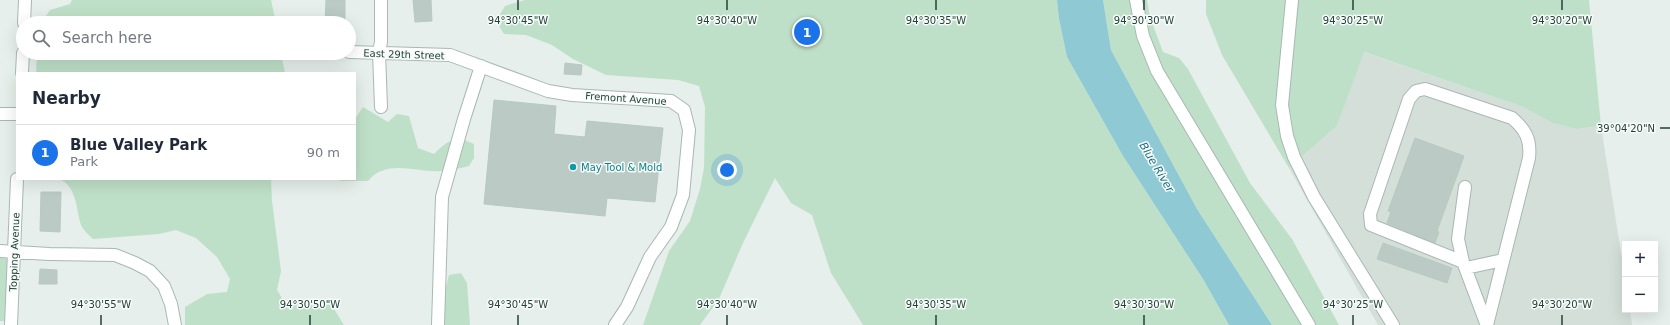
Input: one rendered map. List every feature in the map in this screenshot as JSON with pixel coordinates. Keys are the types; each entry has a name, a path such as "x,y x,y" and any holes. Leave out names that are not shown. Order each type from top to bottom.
{"street":[{"path":"24,16 25,0"},
{"path":"381,0 381,42 379,52 381,108"},
{"path":"1136,0 1143,36 1158,71 1310,325"},
{"path":"1292,0 1282,105 1287,136 1294,157 1314,198 1393,325"},
{"name":"East 29th Street","path":"356,52 450,55 481,66"},
{"path":"22,72 23,60"},
{"path":"438,325 442,196 481,66"},
{"name":"Fremont Avenue","path":"481,66 548,92 572,95 671,100 684,110 689,130 683,195 671,227 650,257 626,307 615,325"},
{"path":"1486,324 1503,260 1529,158 1531,147 1528,137 1522,126 1512,118 1425,89 1416,91 1409,99 1394,142 1370,214 1371,225 1464,265 1503,260"},
{"path":"0,114 16,114"},
{"name":"Topping Avenue","path":"11,325 18,180"},
{"path":"1465,187 1458,239 1464,265 1486,324"},
{"path":"0,251 49,254 115,255 135,263 150,271 164,286 171,304 175,325"}],"shaded area":[{"path":"1363,52 1523,107 1552,123 1576,129 1601,126 1622,259 1622,313 1630,313 1632,325 1378,325 1289,168 1337,126"}],"green space":[{"path":"72,0 271,0 274,16 46,16 50,10 70,4"},
{"path":"525,0 1057,0 1059,19 1067,57 1123,156 1203,279 1229,325 863,325 831,273 812,215 791,203 775,178 743,243 719,299 700,325 643,325 669,251 690,221 700,189 704,168 705,107 699,86 678,80 606,75 573,59 552,45 526,35 504,34 496,21 505,6"},
{"path":"1103,0 1147,0 1150,17 1163,52 1179,58 1188,69 1250,183 1292,239 1339,325 1272,325 1197,209 1111,50"},
{"path":"1206,0 1589,0 1601,126 1576,129 1552,123 1523,107 1364,52 1337,126 1289,168 1222,55 1206,14"},
{"path":"37,60 282,60 285,72 36,72"},
{"path":"363,107 388,122 397,114 409,116 418,148 434,154 443,145 452,140 462,140 474,144 474,158 469,166 448,170 431,171 393,168 376,174 368,181 341,181 338,180 356,180 356,118"},
{"path":"61,180 271,180 272,201 281,271 277,290 285,303 304,305 331,304 344,325 185,325 185,307 207,294 227,292 230,279 217,257 196,238 176,230 159,234 93,239 81,225 73,192 65,182"},
{"path":"0,257 5,257 7,260 5,321 0,321"},
{"path":"461,273 467,283 470,325 440,325 441,308 449,275"}],"water":[{"name":"Blue River","path":"1057,0 1103,0 1111,50 1197,209 1272,325 1229,325 1203,279 1123,156 1067,57 1059,19"}],"building":[{"path":"326,0 345,0 345,16 325,16"},
{"path":"413,0 431,0 432,21 415,22"},
{"path":"565,63 582,65 581,75 564,74"},
{"name":"May Tool & Mold","path":"494,100 556,106 554,134 585,137 587,121 663,128 655,202 607,198 605,216 484,204"},
{"path":"1415,138 1464,156 1437,231 1439,232 1435,243 1387,223 1391,212 1388,211"},
{"path":"41,192 61,192 60,232 40,231"},
{"path":"1383,243 1452,268 1447,283 1377,259"},
{"path":"40,269 57,270 57,284 39,284"}],"place":[{"name":"Blue Valley Park","path":"807,32"},
{"name":"May Tool & Mold","path":"573,167"}]}
